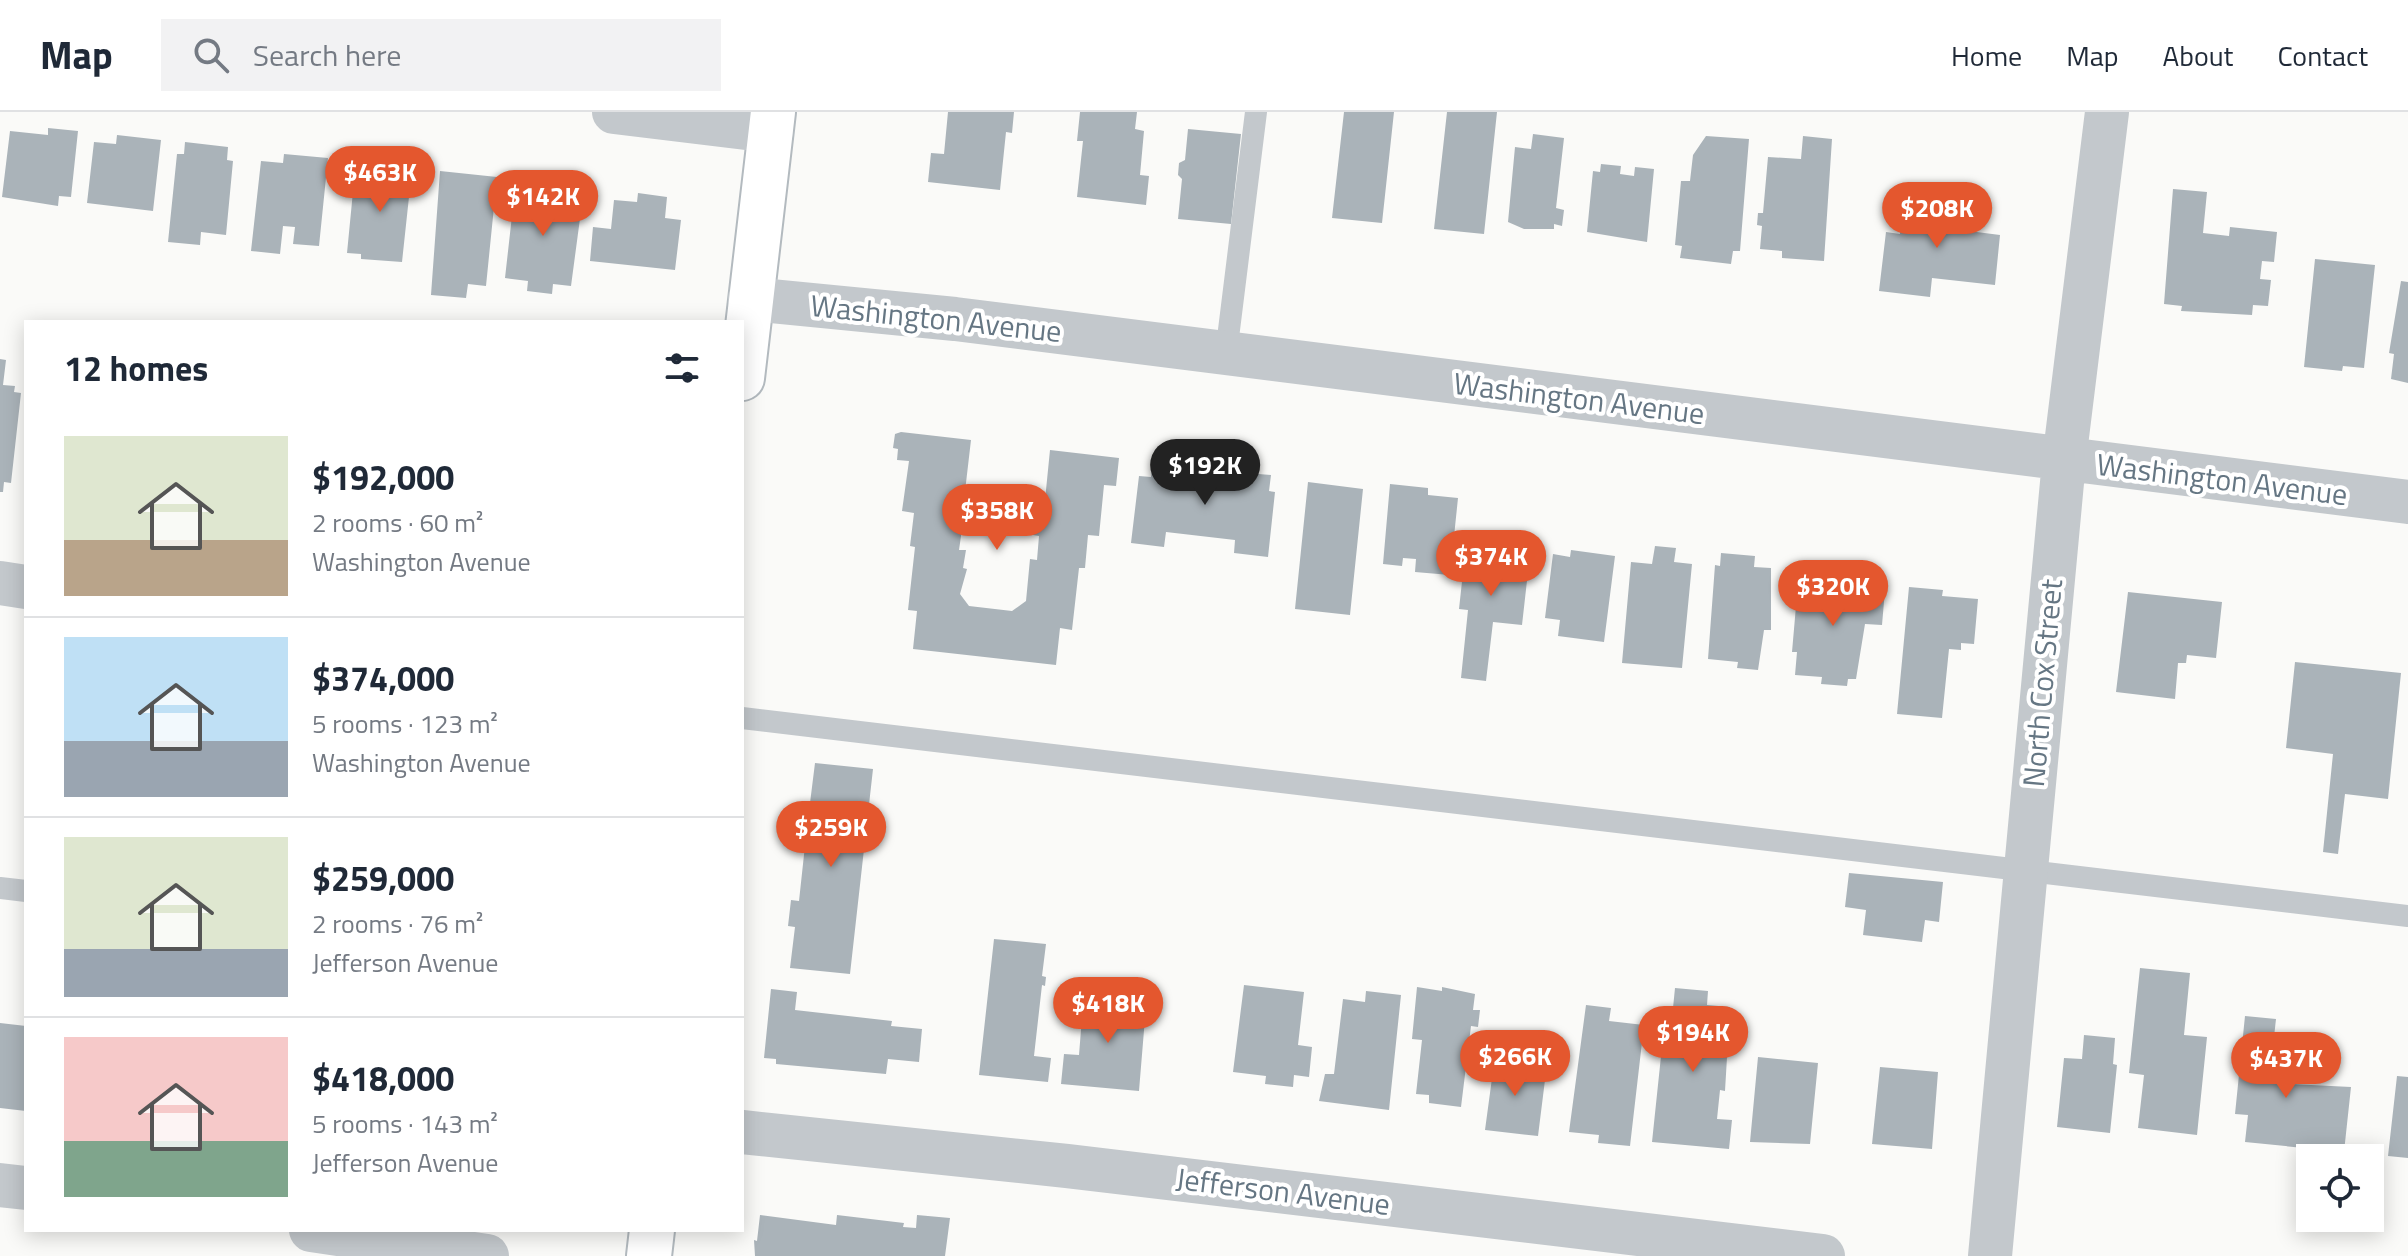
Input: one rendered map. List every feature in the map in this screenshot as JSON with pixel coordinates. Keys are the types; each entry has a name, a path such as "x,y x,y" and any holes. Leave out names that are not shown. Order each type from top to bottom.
{"street":[{"path":"614,112 772,121 744,358"},
{"name":"North Cox Street","path":"1990,1256 2064,461 2107,112"},
{"name":"Washington Avenue","path":"750,299 955,319 2408,502"},
{"path":"0,583 24,587"},
{"name":"Jefferson Avenue","path":"744,1132 1067,1166 1823,1256"},
{"path":"0,1185 24,1188"},
{"path":"330,1232 487,1256"},
{"path":"649,1256 652,1232"}],"lane":[{"path":"1226,354 1256,112"},
{"path":"744,718 2408,916"},
{"path":"0,888 24,891"}],"building":[{"path":"948,112 1014,112 1012,133 1006,132 1000,190 928,182 931,153 944,154"},
{"path":"1080,112 1137,112 1135,129 1144,131 1140,175 1149,176 1146,205 1077,197 1083,141 1077,141"},
{"path":"1344,112 1394,112 1382,223 1332,218"},
{"path":"1447,112 1497,112 1484,234 1434,229"},
{"path":"48,128 78,131 71,197 59,196 58,206 2,197 10,131 48,135"},
{"path":"1188,129 1241,134 1231,224 1178,219 1182,179 1178,175 1179,163 1185,160"},
{"path":"1533,134 1564,138 1556,208 1564,210 1562,226 1554,224 1554,229 1524,229 1508,222 1515,147 1531,149"},
{"path":"117,135 161,140 153,211 87,203 94,142 116,144"},
{"path":"1706,136 1749,139 1740,251 1733,251 1731,264 1680,258 1682,246 1675,245 1681,181 1690,181 1693,155"},
{"path":"1803,136 1832,139 1824,261 1782,258 1782,251 1760,249 1762,226 1757,225 1758,213 1763,213 1768,157 1801,159"},
{"path":"185,142 228,147 227,160 233,161 226,235 201,232 200,245 168,242 177,154 184,154"},
{"path":"284,154 328,158 319,246 293,244 295,227 283,226 280,254 251,251 261,161 283,163"},
{"path":"1601,164 1621,166 1620,174 1634,176 1635,167 1654,169 1647,242 1587,232 1593,171 1600,172"},
{"path":"381,166 412,169 402,262 361,259 361,254 347,253 355,171 380,174"},
{"path":"440,171 497,177 486,286 468,284 466,298 431,295"},
{"path":"535,179 565,182 565,210 581,211 571,286 553,284 552,294 527,291 528,281 505,278 515,189 533,191"},
{"path":"2173,189 2207,192 2203,233 2229,236 2230,227 2277,232 2274,262 2262,261 2260,279 2271,280 2268,306 2253,305 2252,315 2181,311 2182,306 2164,304"},
{"path":"638,193 667,197 665,218 681,220 675,270 590,261 593,227 611,229 614,200 637,202"},
{"path":"1931,193 1955,196 1954,205 1972,207 1969,231 2000,235 1995,285 1932,278 1930,297 1879,291 1886,232 1900,234 1903,206 1929,210"},
{"path":"2315,259 2375,265 2364,368 2343,366 2342,371 2304,367"},
{"path":"2401,281 2408,282 2408,383 2391,379 2394,354 2389,353"},
{"path":"0,359 6,360 3,385 15,386 14,392 21,393 11,483 4,482 3,492 0,492"},
{"path":"901,432 971,440 964,500 970,500 967,529 962,529 959,550 966,550 963,568 967,569 960,594 969,606 1012,611 1026,601 1030,559 1037,560 1039,536 1033,535 1036,509 1044,510 1050,450 1119,458 1116,486 1104,485 1099,536 1088,535 1085,568 1079,568 1072,630 1060,628 1056,665 913,649 917,611 908,610 915,547 910,546 914,513 902,511 909,461 897,460 898,449 893,448 895,434"},
{"path":"1153,461 1183,465 1182,468 1271,475 1269,491 1275,492 1268,557 1234,553 1235,540 1166,532 1164,547 1131,543 1139,476 1151,477"},
{"path":"1308,482 1363,489 1350,615 1295,609"},
{"path":"1390,484 1428,488 1428,495 1458,498 1450,575 1415,572 1416,559 1403,558 1402,566 1383,564"},
{"path":"1486,540 1531,545 1522,625 1493,622 1486,681 1461,678 1468,610 1459,609 1466,545 1486,547"},
{"path":"1655,546 1676,548 1674,562 1692,564 1682,668 1622,663 1631,562 1652,564"},
{"path":"1571,550 1615,556 1604,642 1558,636 1560,620 1545,618 1553,554 1570,557"},
{"path":"1721,553 1755,556 1754,567 1771,568 1771,630 1764,630 1758,670 1737,668 1738,662 1708,659 1715,565 1720,566"},
{"path":"1819,575 1849,578 1848,587 1885,590 1882,625 1865,624 1856,679 1848,679 1847,686 1821,684 1822,677 1795,675 1797,652 1792,652 1798,583 1818,585"},
{"path":"1909,587 1943,590 1942,596 1978,599 1974,644 1961,643 1961,650 1949,649 1942,718 1897,714"},
{"path":"2128,592 2222,602 2216,658 2187,655 2186,663 2178,663 2175,699 2116,692"},
{"path":"2295,662 2401,673 2388,799 2345,794 2338,854 2323,852 2333,754 2286,748"},
{"path":"815,763 873,769 850,974 790,968 795,927 788,926 791,900 799,901 807,827 800,826 803,802 810,803"},
{"path":"1849,873 1943,882 1939,922 1925,920 1922,942 1863,935 1866,910 1845,907"},
{"path":"994,939 1046,944 1042,976 1046,977 1045,986 1042,985 1034,1056 1051,1058 1048,1082 979,1075"},
{"path":"2140,968 2190,973 2184,1035 2207,1037 2197,1135 2138,1128 2144,1075 2129,1073"},
{"path":"1244,985 1304,992 1298,1045 1312,1047 1309,1077 1294,1075 1293,1087 1265,1084 1266,1076 1233,1072"},
{"path":"1417,987 1442,991 1442,987 1475,994 1473,1010 1480,1010 1478,1027 1471,1026 1461,1107 1429,1103 1429,1095 1416,1094 1422,1040 1412,1039"},
{"path":"1675,988 1708,991 1707,1005 1730,1007 1725,1091 1720,1090 1717,1119 1732,1120 1729,1149 1652,1142 1665,1018 1672,1018"},
{"path":"771,989 797,992 795,1010 892,1021 891,1026 922,1029 919,1062 888,1059 886,1074 776,1064 776,1059 764,1058"},
{"path":"1366,991 1401,995 1389,1110 1319,1101 1325,1074 1334,1074 1343,999 1365,1002"},
{"path":"1084,992 1121,996 1121,1003 1146,1006 1139,1091 1061,1084 1064,1054 1079,1055"},
{"path":"1586,1005 1611,1008 1609,1021 1644,1025 1630,1146 1598,1143 1599,1135 1569,1132"},
{"path":"2245,1016 2276,1019 2270,1073 2274,1073 2273,1083 2351,1087 2345,1144 2296,1144 2296,1147 2245,1142 2248,1115 2235,1114"},
{"path":"0,1023 24,1026 24,1111 0,1108"},
{"path":"2084,1035 2115,1038 2113,1064 2117,1065 2110,1133 2057,1127 2064,1058 2082,1059"},
{"path":"1495,1056 1522,1059 1521,1069 1546,1072 1538,1136 1485,1130"},
{"path":"1758,1057 1818,1063 1810,1144 1750,1142"},
{"path":"1880,1067 1938,1072 1932,1149 1872,1144"},
{"path":"2397,1076 2408,1077 2408,1158 2388,1156"},
{"path":"760,1215 836,1225 837,1215 904,1223 903,1227 916,1228 917,1215 950,1218 945,1256 755,1256 754,1240 757,1241"}]}
